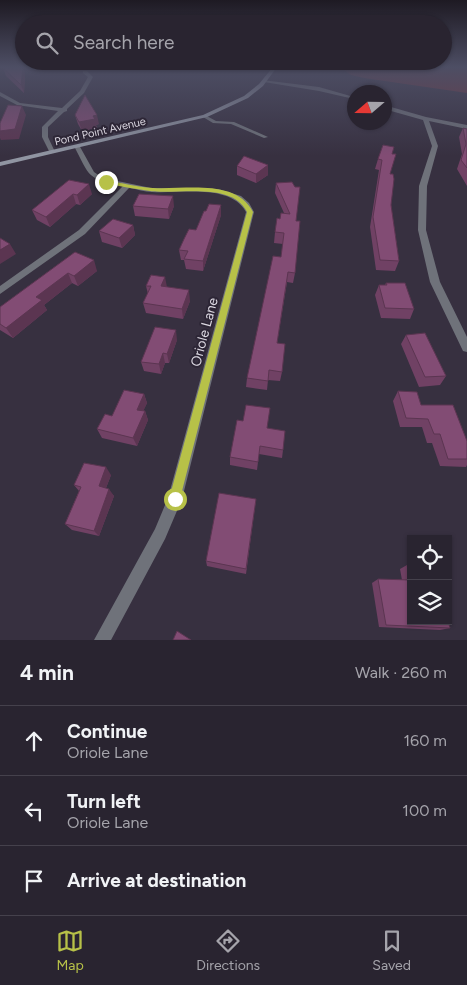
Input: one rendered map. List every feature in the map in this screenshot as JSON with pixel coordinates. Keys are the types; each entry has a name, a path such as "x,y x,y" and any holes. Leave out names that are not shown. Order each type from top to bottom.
{"main road":[{"name":"Pond Point Avenue","path":"0,164 205,116 246,97"}],"street":[{"path":"5,97 19,104 65,110"},
{"path":"52,152 45,137 44,127 78,97"},
{"path":"392,109 425,119 467,127"},
{"path":"425,119 435,146 423,186 424,237 435,282 467,348"},
{"name":"Oriole Lane","path":"78,146 94,176 106,182 176,192 218,191 242,201 249,208 250,216 175,499 160,534 102,640"},
{"path":"0,291 82,232 127,186"}],"lane":[{"path":"205,116 215,122 232,123 266,137"}],"building":[{"path":"84,97 86,97 97,115 93,116 95,119 79,122 75,115"},
{"path":"8,105 22,106 15,129 0,131 0,123"},
{"path":"463,128 467,129 467,168 461,160 466,144"},
{"path":"383,145 394,147 392,154 396,154 390,174 393,174 394,179 391,205 399,261 380,260 373,217 382,160 378,159"},
{"path":"244,156 268,165 256,174 237,166"},
{"path":"69,180 89,184 77,195 73,194 46,217 32,210"},
{"path":"292,182 295,187 300,187 296,221 300,221 295,273 288,272 277,343 285,344 282,372 269,370 268,381 247,378 273,256 281,257 284,233 275,232 277,218 280,219 281,213 290,214 276,183"},
{"path":"139,194 173,196 168,209 133,206"},
{"path":"209,204 221,205 203,261 184,259 188,251 179,250 184,239 189,229 196,230"},
{"path":"113,219 133,225 119,238 99,231"},
{"path":"0,238 10,244 0,250"},
{"path":"75,252 94,260 74,276 68,273 36,297 42,300 6,328 0,324 0,307"},
{"path":"151,275 165,277 161,286 189,290 182,309 143,303 151,286 146,286"},
{"path":"386,283 405,283 414,309 385,308 379,285 387,285"},
{"path":"155,327 176,330 167,354 163,353 159,364 141,362"},
{"path":"425,333 446,376 425,377 406,335"},
{"path":"124,390 144,394 137,410 145,411 133,438 97,429 105,414 112,416"},
{"path":"398,391 417,392 421,405 453,405 467,441 467,459 448,459 440,434 434,434 428,419 406,418"},
{"path":"246,405 270,408 267,428 285,431 283,450 260,446 258,462 230,457 237,420 243,421"},
{"path":"84,463 106,467 99,486 109,489 94,531 65,524 81,487 74,485"},
{"path":"219,493 256,499 246,569 206,561"},
{"path":"378,579 407,580 407,625 449,625 450,628 386,625"},
{"path":"177,631 191,640 173,640"}],"route":[{"path":"106,182 151,190 176,192 218,191 238,198 246,204 250,212 175,499"}]}
